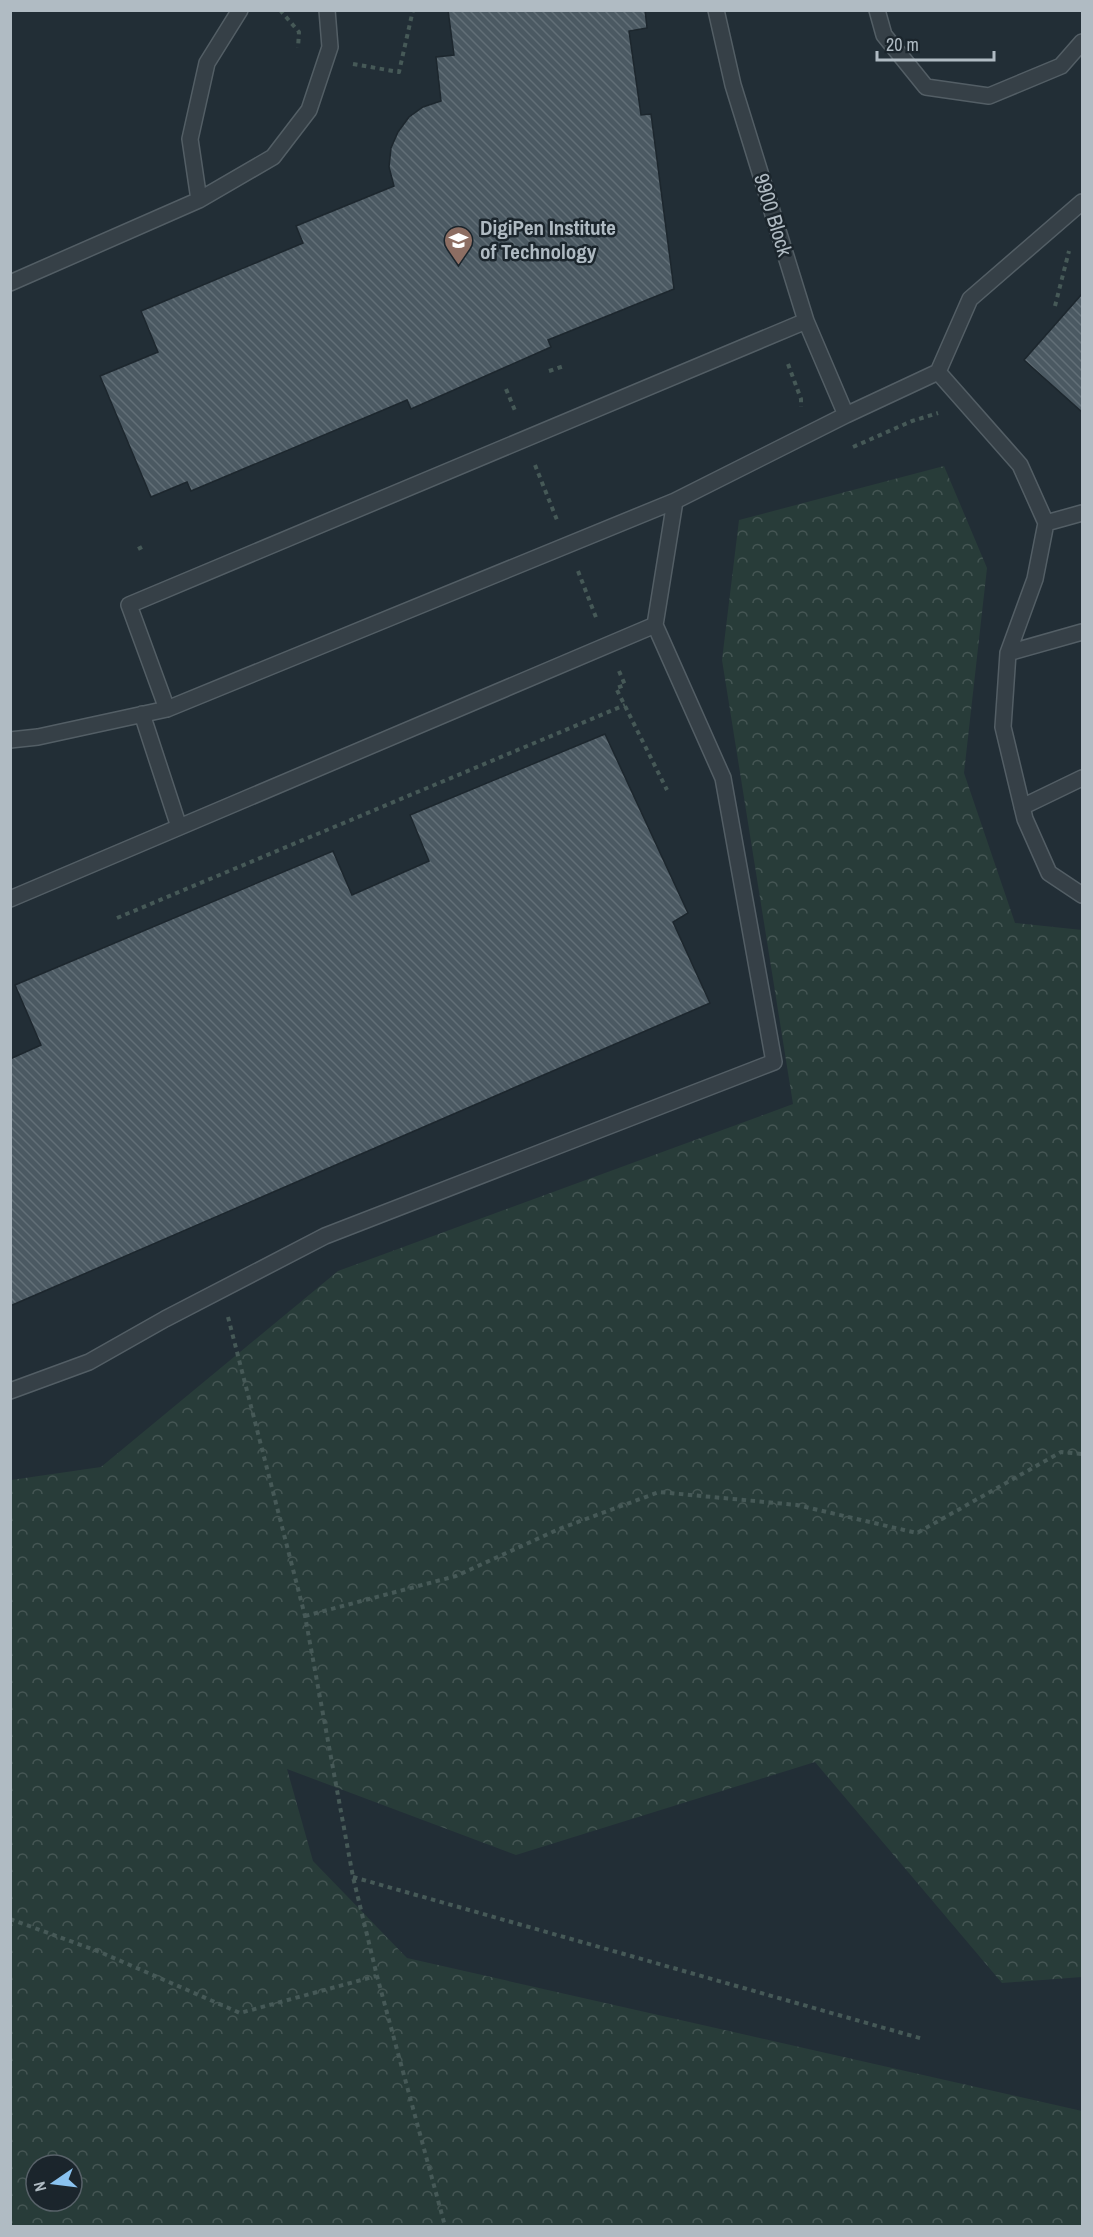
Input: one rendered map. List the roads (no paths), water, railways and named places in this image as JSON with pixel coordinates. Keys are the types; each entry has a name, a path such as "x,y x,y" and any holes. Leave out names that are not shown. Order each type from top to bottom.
{"lane":[{"path":"199,200 190,139 192,128 207,63 240,10"},
{"path":"10,283 199,200 273,157 309,110 330,47 327,10"},
{"name":"9900 Block","path":"716,10 733,85 806,321 846,415"},
{"path":"877,10 884,35 926,87 989,96 1061,66 1083,42"},
{"path":"10,740 38,737 167,709 675,501 846,415 938,372 970,299 1083,202"},
{"path":"167,709 129,604 806,321"},
{"path":"938,372 1020,465 1046,524 1035,579 1008,653 1003,727 1025,819 1049,873 1083,895"},
{"path":"10,1391 88,1362 326,1236 774,1062 723,778 655,625 675,501"},
{"path":"1046,524 1083,513"},
{"path":"10,899 655,625"},
{"path":"1008,653 1083,632"},
{"path":"142,714 179,827"},
{"path":"1022,807 1083,778"}],"place":[{"name":"DigiPen Institute of Technology","path":"459,266"}]}
